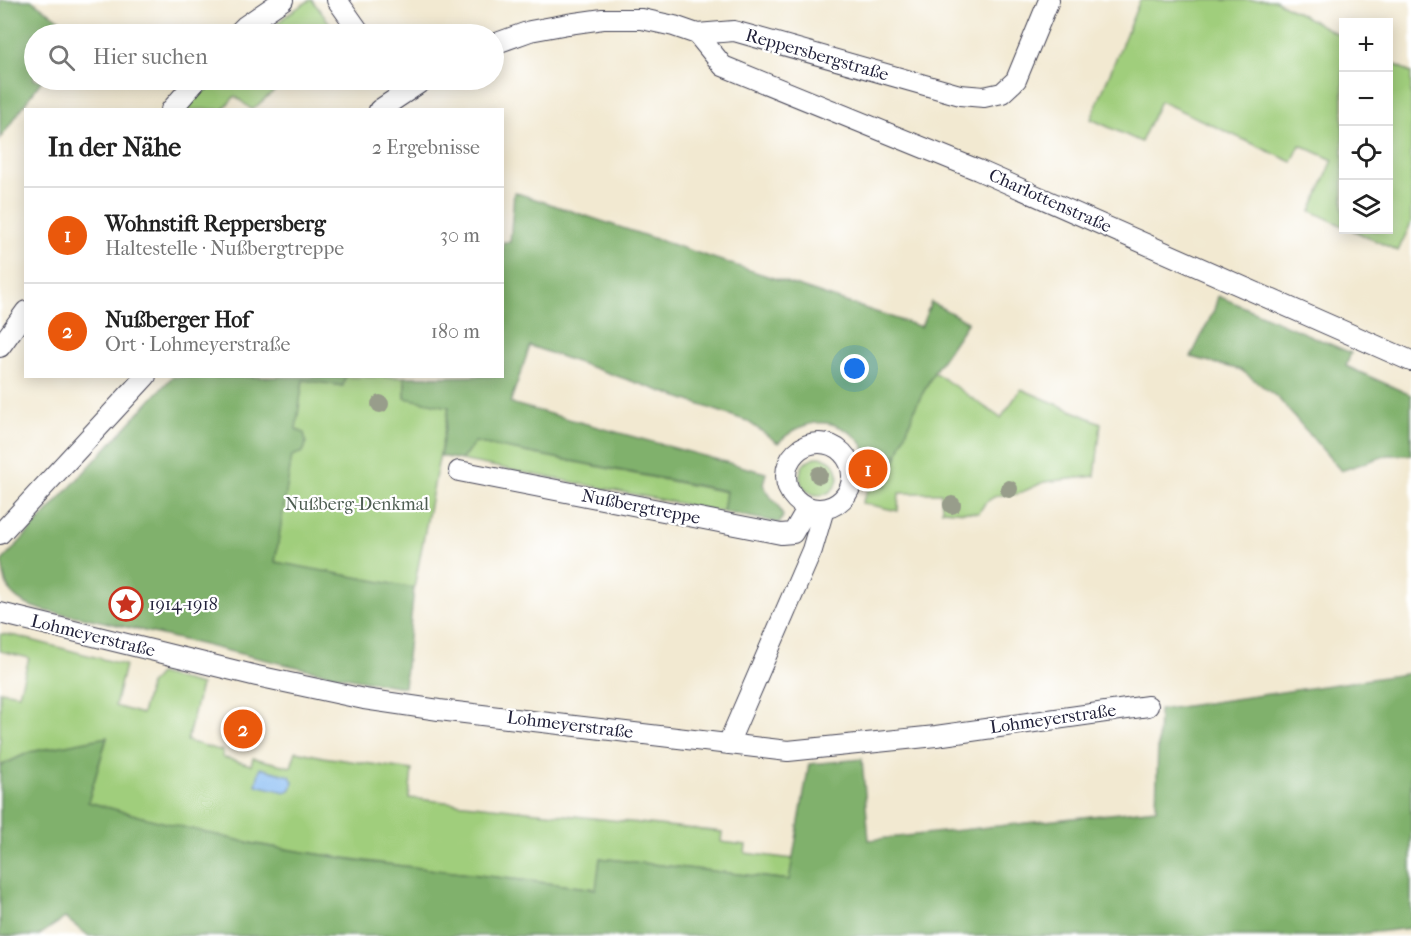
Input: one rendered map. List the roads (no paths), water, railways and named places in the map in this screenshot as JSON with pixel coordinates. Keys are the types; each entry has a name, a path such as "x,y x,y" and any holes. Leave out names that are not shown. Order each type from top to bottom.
{"street":[{"path":"247,24 283,0"},
{"path":"337,0 354,24"},
{"name":"Reppersbergstraße","path":"504,40 530,31 568,24 603,19 642,18 697,34 734,31 960,95 984,97 1002,93 1016,81 1049,0"},
{"name":"Charlottenstraße","path":"697,34 723,66 978,170 1411,361"},
{"path":"173,108 188,90"},
{"path":"381,108 396,90"},
{"path":"0,347 24,314"},
{"path":"0,534 144,378"},
{"name":"Nußbergtreppe","path":"459,471 781,534 793,533 816,508 812,550 728,744"},
{"name":"Lohmeyerstraße","path":"0,613 257,676 363,699 438,710 788,751 936,736 1148,706"}],"water":[{"path":"260,768 290,776 293,782 291,789 286,792 256,785"}],"place":[{"name":"Wohnstift Reppersberg","path":"868,469"},
{"name":"1914-1918","path":"126,604"},
{"name":"Nußberger Hof","path":"243,729"}],"park label":[{"name":"Nußberg-Denkmal","path":"357,504"}]}
